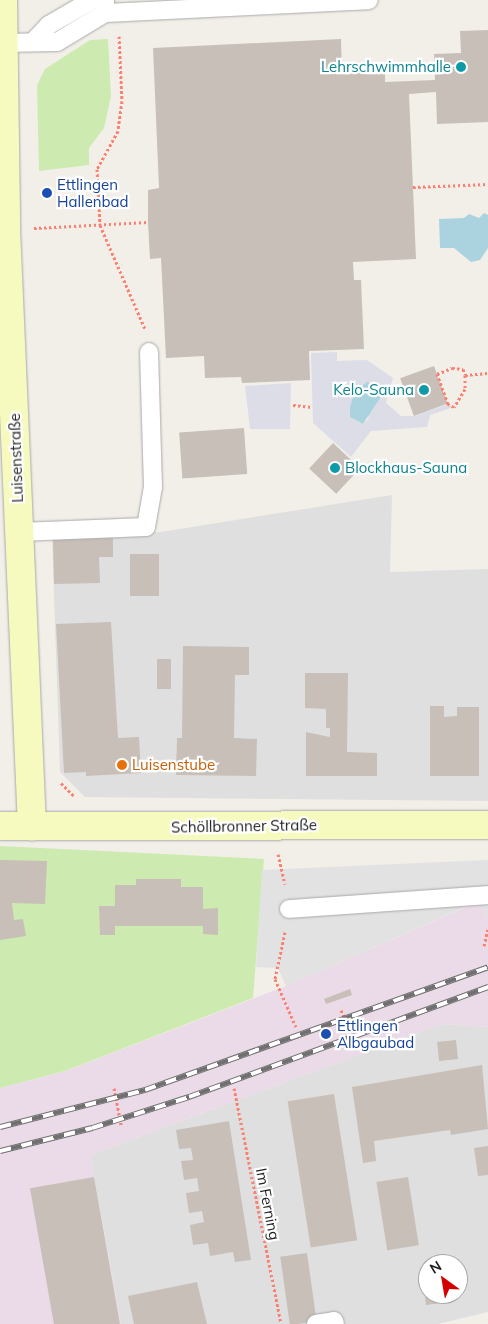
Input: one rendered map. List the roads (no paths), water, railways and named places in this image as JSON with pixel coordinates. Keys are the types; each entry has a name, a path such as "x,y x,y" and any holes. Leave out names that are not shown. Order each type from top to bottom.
{"main road":[{"name":"Luisenstraße","path":"3,0 6,229 4,272 19,532 32,826"},
{"name":"Schöllbronner Straße","path":"0,826 488,825"}],"lane":[{"path":"34,41 48,26 92,0"},
{"path":"4,43 57,42 105,6 369,0"},
{"path":"19,532 146,527 153,487 149,352"},
{"path":"290,909 488,895"},
{"path":"316,1324 334,1321 335,1324"}],"water":[{"path":"484,213 488,215 488,248 480,260 471,262 454,248 440,248 439,219 464,218 469,214 479,218"},
{"path":"367,382 380,387 380,398 363,424 350,417 350,408 354,393"}],"railway":[{"path":"0,1127 145,1090 488,967"},
{"path":"0,1151 92,1128 189,1097 488,987"}],"place":[{"name":"Lehrschwimmhalle","path":"461,67"},
{"name":"Ettlingen Hallenbad","path":"47,193"},
{"name":"Kelo-Sauna","path":"424,390"},
{"name":"Blockhaus-Sauna","path":"335,468"},
{"name":"Luisenstube","path":"122,765"},
{"name":"Ettlingen Albgaubad","path":"326,1034"}]}
